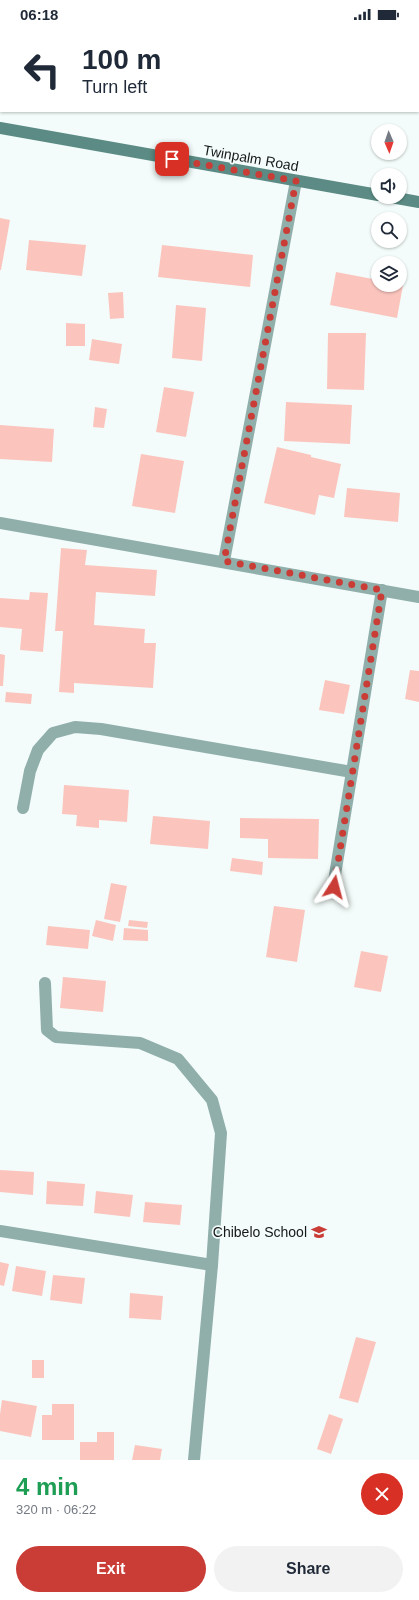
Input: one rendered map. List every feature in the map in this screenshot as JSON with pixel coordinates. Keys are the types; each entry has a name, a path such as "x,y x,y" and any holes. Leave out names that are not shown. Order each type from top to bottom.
{"main road":[{"name":"Twinpalm Road","path":"0,128 371,194"},
{"path":"407,200 419,202"}],"street":[{"path":"224,561 296,181"},
{"path":"0,523 224,561 419,597"},
{"path":"334,887 382,590"},
{"path":"23,808 30,771 38,750 53,733 75,727 101,729 352,772"},
{"path":"45,983 47,1030 56,1037 140,1043 178,1059 212,1100 221,1133 212,1265 194,1460"},
{"path":"0,1231 212,1265"}],"building":[{"path":"0,218 10,220 1,270 0,270"},
{"path":"29,240 86,245 82,276 26,270"},
{"path":"162,245 253,255 250,287 158,277"},
{"path":"336,272 371,279 371,292 402,292 397,318 330,305"},
{"path":"123,292 124,318 110,319 108,293"},
{"path":"176,305 206,308 202,361 172,358"},
{"path":"66,323 85,324 85,346 66,346"},
{"path":"328,333 366,333 364,390 327,389"},
{"path":"92,339 122,344 119,364 89,360"},
{"path":"164,387 194,392 186,437 156,432"},
{"path":"286,402 352,405 350,444 284,441"},
{"path":"95,407 107,409 104,428 93,427"},
{"path":"0,425 54,429 52,462 0,459"},
{"path":"277,447 341,464 334,498 319,495 315,515 264,503"},
{"path":"141,454 184,461 175,513 132,506"},
{"path":"347,488 400,493 398,522 344,517"},
{"path":"61,548 87,550 85,565 157,570 155,596 96,592 94,625 145,629 144,643 156,643 153,688 74,683 74,693 59,692 63,631 55,631"},
{"path":"30,592 48,593 43,652 20,650 22,629 0,627 0,598 29,600"},
{"path":"0,654 5,655 3,686 0,686"},
{"path":"410,670 419,671 419,702 405,699"},
{"path":"325,680 350,685 344,714 319,710"},
{"path":"6,692 32,694 31,704 5,702"},
{"path":"64,785 129,790 127,822 99,820 99,828 76,826 77,815 62,814"},
{"path":"153,816 210,821 208,849 150,844"},
{"path":"240,818 319,819 318,859 268,858 268,839 240,838"},
{"path":"232,858 263,862 262,875 230,871"},
{"path":"111,883 127,886 120,922 104,919"},
{"path":"274,906 305,910 297,962 266,957"},
{"path":"96,920 116,925 113,941 92,936"},
{"path":"129,920 148,922 147,928 128,926"},
{"path":"48,926 90,930 88,949 46,945"},
{"path":"124,928 148,930 148,941 123,940"},
{"path":"361,951 388,956 381,992 354,987"},
{"path":"63,977 106,981 103,1012 60,1008"},
{"path":"0,1170 34,1172 33,1195 0,1192"},
{"path":"47,1181 85,1184 83,1206 46,1204"},
{"path":"96,1191 133,1195 130,1217 94,1213"},
{"path":"145,1202 182,1205 180,1225 143,1222"},
{"path":"0,1262 9,1264 4,1286 0,1285"},
{"path":"16,1266 46,1271 42,1296 12,1291"},
{"path":"53,1275 85,1278 82,1304 50,1300"},
{"path":"130,1293 163,1296 161,1320 129,1318"},
{"path":"356,1337 376,1342 358,1403 339,1398"},
{"path":"32,1360 44,1360 44,1378 32,1378"},
{"path":"2,1400 37,1406 31,1437 0,1431"},
{"path":"52,1404 74,1404 74,1440 42,1440 42,1415 52,1415"},
{"path":"329,1414 343,1419 331,1454 317,1449"},
{"path":"97,1432 114,1432 114,1460 80,1460 80,1442 97,1442"},
{"path":"135,1445 162,1449 160,1460 132,1460"}],"place":[{"name":"Chibelo School","path":"319,1232"}],"route":[{"path":"172,159 296,181 224,561 382,590 334,887"}]}
